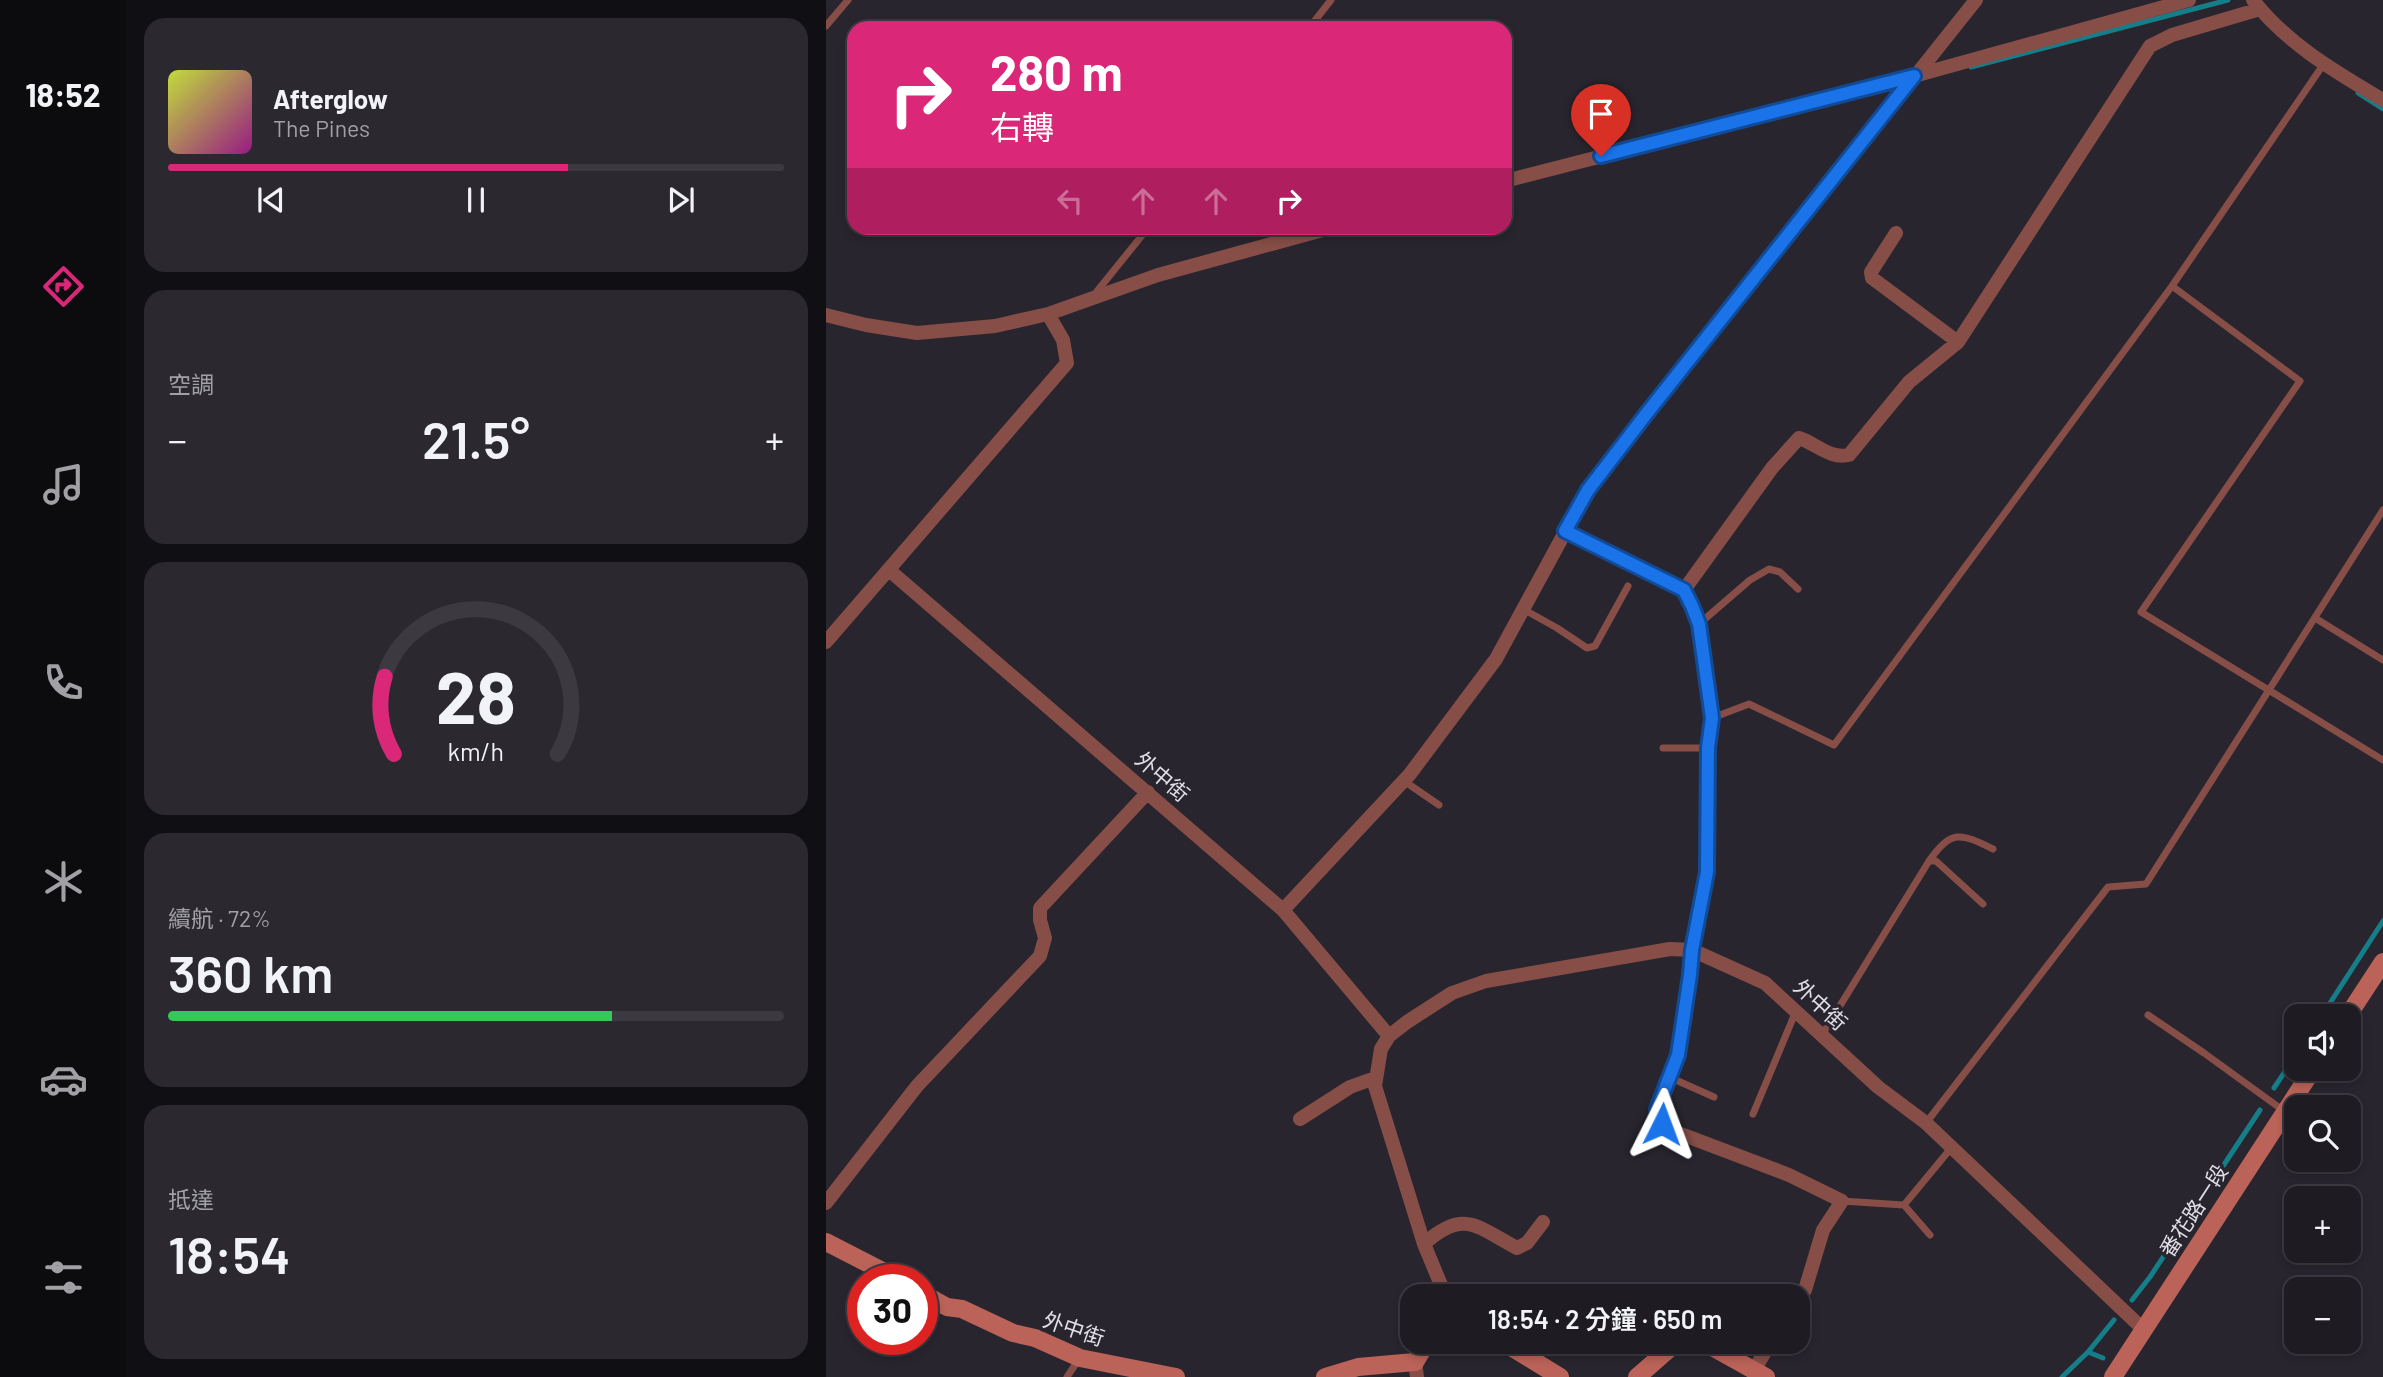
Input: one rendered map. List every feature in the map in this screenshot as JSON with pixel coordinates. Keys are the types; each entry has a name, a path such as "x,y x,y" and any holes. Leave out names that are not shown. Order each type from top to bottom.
{"street":[{"path":"1283,910 1404,781 1496,659 1588,490 1976,0"},
{"path":"1512,179 1914,76 2189,0"},
{"path":"1807,1284 1823,1230 1842,1200 1789,1175 1673,1131 1662,1124 1657,1109 1678,1055 1692,950 1707,872 1708,748 1712,718 1699,624 1684,590 1772,468 1799,438 1829,454 1840,457 1849,455 1909,382 1958,342 2150,46 2256,5 2323,65 2383,100"},
{"path":"1896,233 1871,272 1872,278 1958,342"},
{"path":"826,315 917,333 995,326 1048,313 1158,275 1304,235"},
{"path":"826,642 1067,363 1063,340 1048,313"},
{"name":"外中街","path":"888,570 1283,910 1389,1036 1452,992 1486,981 1670,949 1692,950 1765,983 1878,1087 1926,1123 2143,1329"},
{"path":"826,1203 917,1086 1040,956 1045,938 1040,908 1147,792"},
{"path":"2356,1004 2383,962"},
{"path":"1389,1036 1381,1049 1375,1086 1424,1244 1441,1284"},
{"path":"1300,1119 1350,1087 1376,1078"},
{"name":"番花路一段","path":"2113,1377 2284,1114"},
{"path":"1424,1244 1438,1231 1460,1223 1475,1224 1517,1248 1527,1243 1543,1222"},
{"path":"826,1242 869,1264"},
{"name":"外中街","path":"938,1302 947,1307 962,1309 1013,1333 1035,1338 1080,1358 1176,1377"},
{"path":"1523,1354 1560,1377"},
{"path":"1637,1377 1663,1354"},
{"path":"1722,1354 1751,1373 1763,1354"},
{"path":"1325,1377 1358,1367 1416,1369"}],"lane":[{"path":"826,26 848,0"},
{"path":"1314,21 1331,0"},
{"path":"1712,718 1749,704 1834,745 2172,286 2323,65"},
{"path":"1091,299 1142,235"},
{"path":"2172,286 2300,381 2141,612 2383,760"},
{"path":"1926,1123 2108,887 2146,884 2383,510"},
{"path":"1565,531 1684,590"},
{"path":"1699,624 1750,580 1769,569 1780,572 1798,589"},
{"path":"1522,608 1587,648 1595,646 1628,586"},
{"path":"2315,618 2383,660"},
{"path":"1663,748 1708,748"},
{"path":"1404,781 1439,805"},
{"path":"1822,1036 1939,847 1954,836 1968,837 1993,849"},
{"path":"1929,861 1936,861 1983,904"},
{"path":"1753,1114 1796,1011"},
{"path":"2148,1016 2284,1111"},
{"path":"1669,1077 1714,1097"},
{"path":"1904,1205 1952,1147"},
{"path":"1842,1200 1904,1205 1930,1235"},
{"path":"1067,1377 1080,1358"}],"waterway":[{"path":"1971,67 2228,0"},
{"path":"2358,93 2383,109"},
{"path":"2329,1004 2383,921"},
{"path":"2274,1088 2284,1073"},
{"path":"2132,1300 2260,1110"},
{"path":"2088,1352 2114,1320"},
{"path":"2062,1377 2088,1352 2103,1358"}],"route":[{"path":"1601,156 1914,76 1647,413 1588,490 1565,531 1684,590 1699,624 1712,718 1708,748 1707,872 1692,950 1678,1055 1657,1109 1662,1124"}]}
